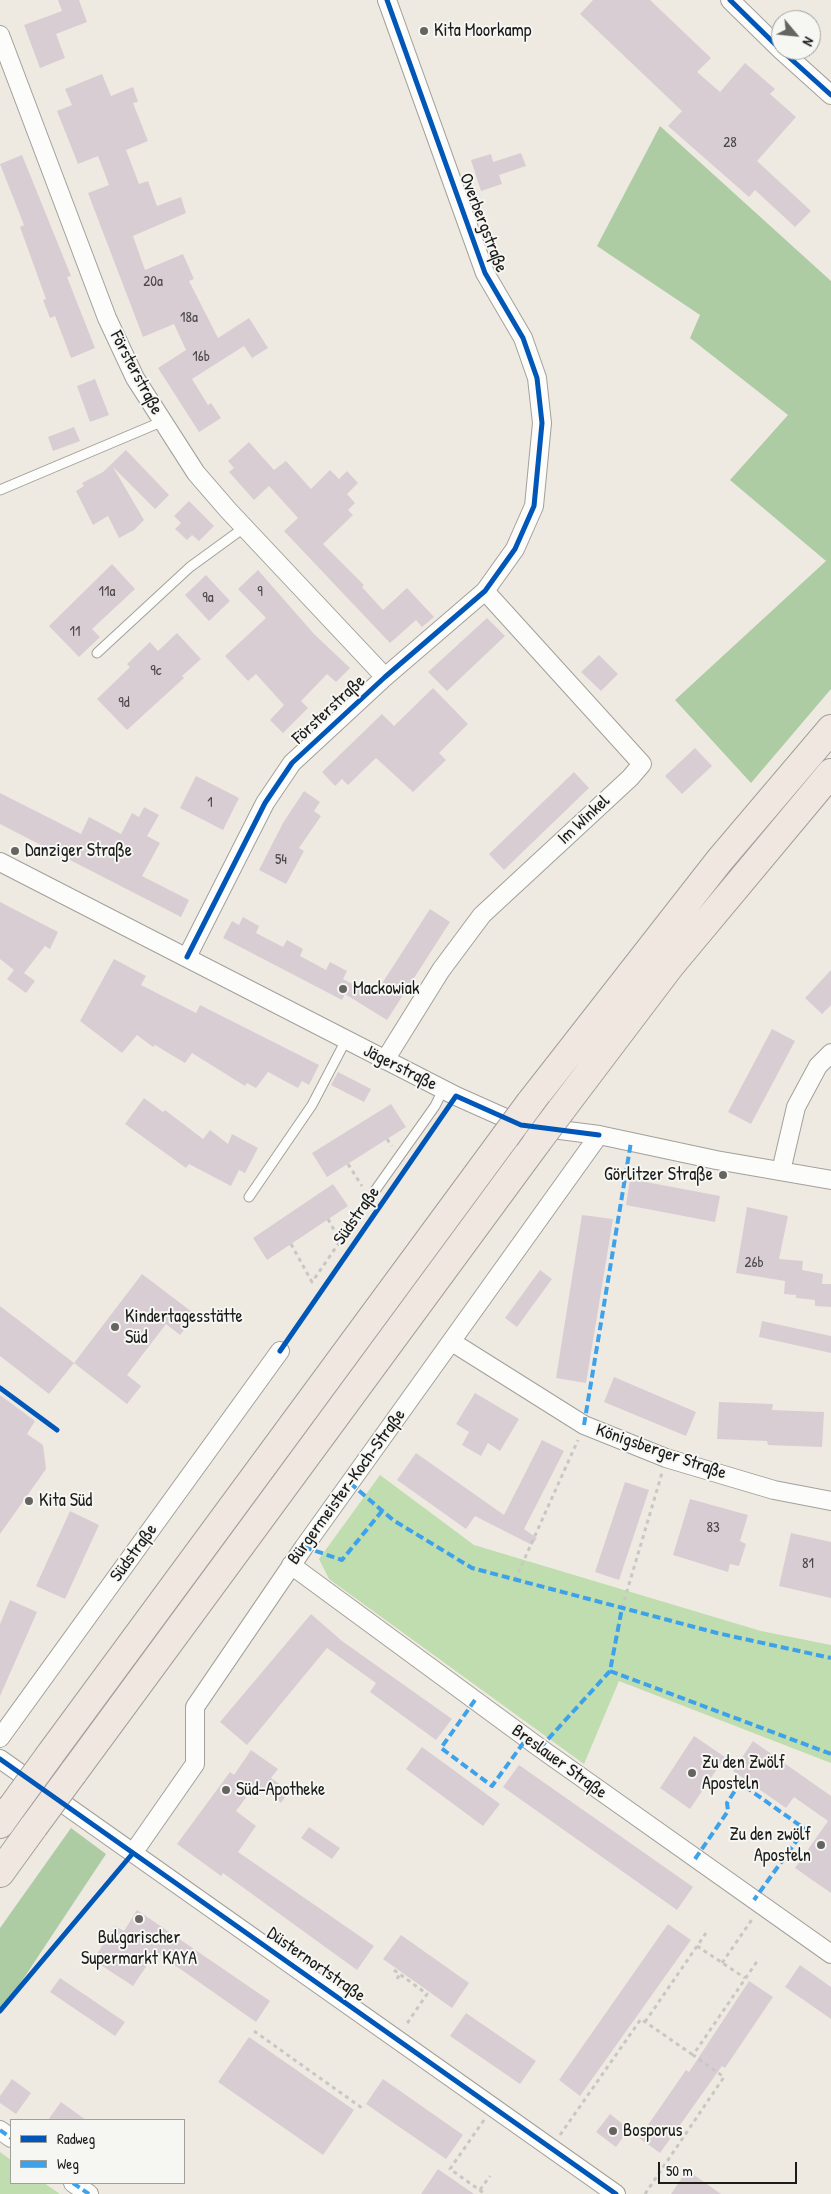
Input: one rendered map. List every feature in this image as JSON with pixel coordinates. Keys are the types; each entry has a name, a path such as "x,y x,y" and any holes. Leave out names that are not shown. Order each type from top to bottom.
{"highway":[{"path":"6,1816 504,1137 700,884 831,729"},
{"path":"0,1873 561,1110 670,966 831,772"}],"street":[{"name":"Overbergstraße","path":"387,0 485,273 523,338 537,378 542,423 534,506 515,549 484,591"},
{"path":"730,0 771,40"},
{"name":"Försterstraße","path":"0,35 108,318 131,372 161,422 196,473 385,677"},
{"path":"792,60 831,95"},
{"name":"Försterstraße","path":"186,957 265,803 292,763 385,677 484,591"},
{"name":"Im Winkel","path":"385,1060 441,970 482,916 642,764 484,591"},
{"name":"Jägerstraße","path":"0,862 443,1090 521,1124 599,1135 831,1180"},
{"path":"781,1171 796,1107 818,1066 831,1053"},
{"name":"Bürgermeister-Koch-Straße","path":"133,1853 196,1764 194,1706 291,1565 599,1135"},
{"name":"Königsberger Straße","path":"452,1342 584,1425 666,1458 774,1490 831,1501"},
{"name":"Südstraße","path":"0,1738 280,1351"},
{"name":"Breslauer Straße","path":"291,1565 548,1754 831,1954"},
{"name":"Düsternortstraße","path":"0,1759 616,2194"},
{"path":"74,2184 89,2194"}],"lane":[{"path":"0,490 161,422"},
{"path":"97,653 190,567 244,527"},
{"path":"249,1198 312,1105 346,1040"},
{"path":"372,1195 435,1106 443,1090"}],"path":[{"path":"291,1244 312,1282 372,1195 348,1164"},
{"path":"328,1219 340,1241"},
{"path":"515,1580 584,1425"},
{"path":"622,1608 666,1458"},
{"path":"722,1963 762,1906"},
{"path":"645,2022 706,1933"},
{"path":"698,1946 745,1978"},
{"path":"693,2055 758,1960"},
{"path":"394,1970 428,1994 396,2039"},
{"path":"397,1979 400,1974"},
{"path":"551,2148 641,2019 724,2077 644,2194"},
{"path":"254,2031 362,2108"},
{"path":"485,2194 450,2170 492,2107"},
{"path":"480,2190 490,2176"}],"green space":[{"path":"660,126 831,281 831,689 751,783 675,700 826,561 730,480 788,415 690,338 700,315 597,246"},
{"path":"380,1475 474,1545 761,1631 831,1645 831,1763 619,1681 584,1764 329,1579 319,1559"},
{"path":"71,1828 106,1854 0,2014 0,1928"},
{"path":"0,2152 10,2159 10,2184 45,2184 60,2194 0,2194"}],"building":[{"path":"58,0 79,0 87,22 56,34 65,58 40,68 24,25 62,11"},
{"path":"593,0 650,0 711,58 697,72 720,92 745,63 775,89 770,94 796,117 757,161 811,211 795,227 755,190 749,197 668,126 682,111 580,14"},
{"path":"102,74 111,96 133,87 138,102 133,103 148,141 126,150 139,184 148,181 157,206 181,197 186,213 133,236 145,270 183,254 194,279 189,281 218,338 249,318 268,348 252,358 244,346 192,379 208,405 211,403 221,418 199,432 158,368 186,350 174,324 143,337 88,193 109,185 98,156 78,164 57,111 72,105 65,89"},
{"path":"521,153 526,166 499,175 502,184 481,191 471,160 491,154 493,162"},
{"path":"22,155 71,276 67,277 95,348 71,358 55,316 50,318 43,300 46,299 20,227 24,225 0,164"},
{"path":"95,379 109,415 90,422 77,386"},
{"path":"74,427 80,441 53,451 48,437"},
{"path":"249,442 274,470 286,461 311,489 330,470 339,479 347,471 358,483 347,494 355,503 348,510 353,515 323,544 364,585 362,587 383,610 407,588 434,617 422,627 416,620 390,643 284,531 298,518 269,486 254,500 229,472 234,468 228,461"},
{"path":"126,450 169,495 155,509 113,467 144,520 134,530 119,538 108,516 93,525 76,491 84,486 82,483 103,472"},
{"path":"189,501 214,526 199,541 192,535 187,540 175,529 181,523 174,516"},
{"path":"112,564 135,589 92,629 100,637 79,657 49,626"},
{"path":"258,570 314,634 350,668 336,682 327,674 301,701 308,708 283,733 270,720 284,705 256,674 248,681 225,656 266,618 238,589"},
{"path":"206,575 230,601 209,621 185,595"},
{"path":"487,618 505,636 447,691 428,672"},
{"path":"177,633 201,659 182,676 184,678 127,730 97,699 130,667 127,664 150,642 158,651"},
{"path":"599,655 618,674 601,691 581,672"},
{"path":"433,688 468,724 439,753 446,760 413,792 376,758 348,785 342,779 335,786 322,772 382,714 394,726"},
{"path":"695,748 712,766 682,794 665,776"},
{"path":"574,772 589,788 504,870 489,854"},
{"path":"196,776 239,798 223,830 180,808"},
{"path":"304,791 320,802 314,811 321,816 299,848 304,851 286,884 259,870 283,823"},
{"path":"0,793 81,834 89,817 121,834 132,813 139,817 144,807 159,815 147,836 160,843 142,876 189,900 181,917 0,824"},
{"path":"0,902 58,932 50,949 45,946 24,973 35,981 26,993 7,979 14,970 0,959"},
{"path":"430,909 450,922 387,1020 345,994 342,1000 223,938 232,921 239,925 243,917 259,926 256,933 283,947 287,940 303,949 300,956 326,970 330,962 347,971 343,979 374,996"},
{"path":"114,959 146,976 141,985 196,1013 200,1005 319,1065 309,1085 302,1081 298,1088 268,1072 256,1088 247,1083 245,1086 192,1053 185,1063 155,1045 153,1047 137,1035 122,1053 80,1021"},
{"path":"831,970 831,1005 822,1014 805,998"},
{"path":"772,1029 795,1041 751,1124 728,1112"},
{"path":"338,1072 371,1089 364,1102 331,1085"},
{"path":"144,1098 163,1112 165,1110 203,1139 210,1130 228,1144 232,1134 258,1148 245,1173 239,1170 231,1186 189,1164 186,1168 125,1124"},
{"path":"391,1104 406,1127 327,1177 312,1153"},
{"path":"630,1179 720,1196 715,1222 626,1205"},
{"path":"333,1184 348,1206 267,1260 253,1238"},
{"path":"747,1207 788,1216 779,1259 803,1261 802,1270 823,1274 822,1284 831,1284 831,1307 815,1306 815,1300 796,1298 796,1295 784,1294 785,1281 736,1273"},
{"path":"582,1215 613,1219 586,1383 556,1378"},
{"path":"540,1270 552,1279 517,1327 505,1318"},
{"path":"142,1274 196,1315 180,1335 166,1324 127,1375 141,1386 127,1404 74,1363"},
{"path":"0,1306 74,1363 49,1394 0,1356"},
{"path":"762,1321 831,1336 831,1353 759,1337"},
{"path":"614,1377 696,1412 686,1436 604,1402"},
{"path":"475,1393 519,1419 500,1451 488,1443 481,1456 462,1445 469,1432 456,1424"},
{"path":"0,1395 35,1421 27,1434 43,1445 46,1469 0,1534"},
{"path":"719,1402 773,1404 772,1410 824,1412 822,1447 768,1445 767,1441 717,1439"},
{"path":"542,1440 564,1451 524,1529 537,1538 532,1545 475,1516 466,1529 397,1480 416,1453 504,1515"},
{"path":"625,1482 649,1490 619,1580 595,1572"},
{"path":"690,1499 748,1515 740,1541 746,1544 739,1566 730,1564 728,1572 673,1555"},
{"path":"70,1511 99,1525 65,1599 36,1586"},
{"path":"791,1533 831,1542 831,1598 779,1586"},
{"path":"10,1600 37,1612 0,1696 0,1624"},
{"path":"311,1614 342,1641 452,1719 436,1740 370,1692 376,1683 327,1648 247,1745 220,1722"},
{"name":"Zu den Zwölf Aposteln","path":"694,1736 725,1757 690,1809 660,1788"},
{"path":"753,1741 831,1796 831,1893 795,1868 828,1821 794,1797 786,1808 733,1771"},
{"path":"422,1747 500,1804 483,1826 406,1769"},
{"path":"251,1750 278,1769 271,1778 289,1791 281,1803 256,1784 236,1811 256,1826 238,1852 374,1946 357,1970 223,1873 221,1876 177,1844 230,1772 234,1775"},
{"path":"519,1765 693,1887 677,1910 503,1787"},
{"path":"309,1827 340,1848 332,1859 301,1838"},
{"path":"137,1910 270,2001 256,2022 156,1952 133,1986 93,1960 115,1926 124,1931"},
{"path":"668,1924 691,1940 580,2096 559,2080"},
{"path":"401,1935 469,1983 452,2008 383,1959"},
{"path":"800,1965 831,1987 831,2019 785,1987"},
{"path":"60,1978 125,2022 115,2036 50,1992"},
{"path":"749,1981 773,1997 725,2068 722,2066 660,2153 639,2138 686,2070 689,2072"},
{"path":"466,2013 536,2061 520,2084 450,2036"},
{"path":"249,2037 354,2110 323,2155 218,2082"},
{"path":"12,2079 31,2093 16,2114 0,2103 0,2096"},
{"path":"383,2079 463,2135 446,2159 366,2104"},
{"path":"61,2102 85,2119 49,2119"},
{"name":"Bosporus","path":"610,2114 629,2129 616,2147 596,2132"},
{"path":"438,2169 474,2194 421,2194"},
{"path":"687,2170 721,2194 671,2194"}],"marked path":[{"path":"584,1425 631,1142"},
{"path":"350,1483 393,1520 472,1568 717,1633 831,1658"},
{"path":"304,1547 342,1560 382,1511"},
{"path":"540,1748 610,1671 622,1608"},
{"path":"610,1671 831,1754"},
{"path":"475,1700 441,1748 492,1786 527,1738"},
{"path":"695,1859 728,1811 727,1803 740,1783 805,1829 754,1900"},
{"path":"0,2130 10,2137"},
{"path":"74,2184 89,2194"}],"cycle path":[{"path":"187,957 265,803 292,763 385,677 485,591 515,549 534,506 542,423 537,378 523,338 485,273 387,0"},
{"path":"730,0 771,40"},
{"path":"792,60 831,95"},
{"path":"280,1351 456,1096 521,1125 599,1135"},
{"path":"0,1388 57,1430"},
{"path":"0,1759 616,2194"},
{"path":"0,2011 133,1853"}],"place":[{"name":"Kita Moorkamp","path":"424,31"},
{"name":"Danziger Straße","path":"15,851"},
{"name":"Mackowiak","path":"343,989"},
{"name":"Görlitzer Straße","path":"723,1175"},
{"name":"Kindertagesstätte Süd","path":"115,1327"},
{"name":"Kita Süd","path":"29,1501"},
{"name":"Zu den Zwölf Aposteln","path":"692,1773"},
{"name":"Süd-Apotheke","path":"226,1790"},
{"name":"Zu den zwölf Aposteln","path":"821,1845"},
{"name":"Bulgarischer Supermarkt KAYA","path":"139,1919"},
{"name":"Bosporus","path":"613,2131"}]}
